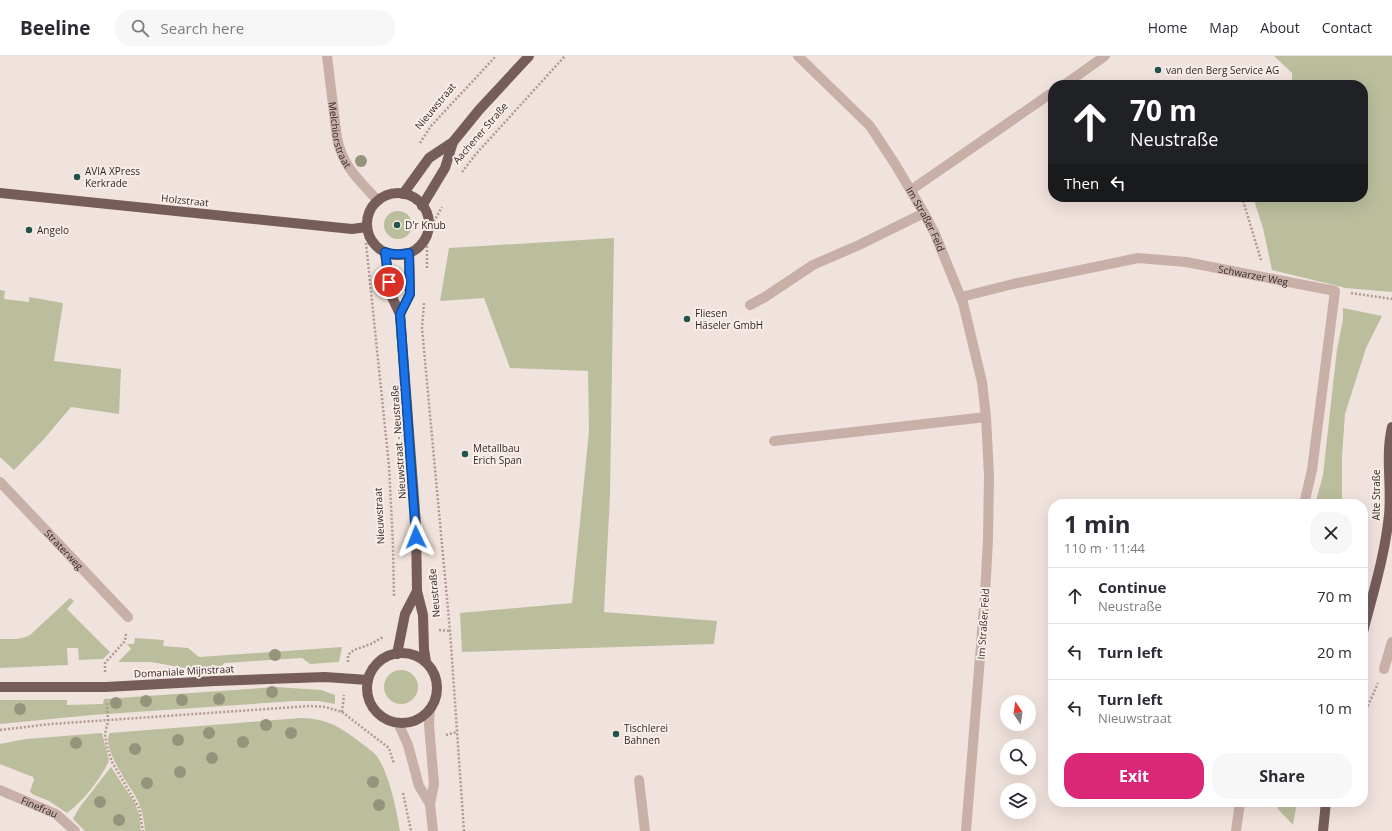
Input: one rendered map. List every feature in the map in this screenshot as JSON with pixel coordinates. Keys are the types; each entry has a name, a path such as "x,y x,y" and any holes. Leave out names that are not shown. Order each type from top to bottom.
{"main road":[{"path":"403,194 429,158 453,142 479,110 529,56"},
{"name":"Aachener Straße","path":"422,206 445,168 453,142"},
{"name":"Holzstraat","path":"0,193 368,231"},
{"path":"394,194 403,194 412,197 422,206 428,217 427,234 423,242 417,249 400,255 385,252 378,248 368,231 369,213 378,201 384,197 394,194"},
{"path":"385,252 391,294 400,314"},
{"path":"400,314 410,294 409,253"},
{"name":"Nieuwstraat - Neustraße","path":"400,314 416,524 417,591 424,615 424,649 426,662"},
{"name":"Alte Straße","path":"1368,613 1382,561 1387,531 1391,498 1388,452 1392,427"},
{"path":"397,654 405,614 417,591"},
{"path":"397,654 410,654 426,662 435,678 437,694 435,701 424,716 416,720 398,723 385,718 378,713 372,706 367,689 371,672 377,664 384,658 397,654"},
{"name":"Domaniale Mijnstraat","path":"0,687 106,687 304,677 368,680"},
{"path":"1323,831 1325,807"}],"street":[{"name":"Melchiorstraat","path":"327,56 339,150 343,160 356,177 378,201"},
{"name":"Im Straßer Feld","path":"798,56 870,126 911,190 935,234 961,297 973,340 982,382 986,417 989,475 986,574 966,831"},
{"path":"1071,80 1105,56"},
{"path":"911,190 1048,95"},
{"path":"750,305 765,297 813,265 859,245 924,213"},
{"name":"Schwarzer Weg","path":"961,297 1013,284 1138,258 1186,262 1335,291"},
{"path":"1305,499 1312,470 1335,291"},
{"path":"774,441 986,417"},
{"name":"Straterweg","path":"0,482 128,616"},
{"path":"1384,669 1392,642"},
{"path":"430,709 429,740 434,784 430,804 433,831"},
{"path":"398,723 408,745 420,786 430,804"},
{"path":"639,780 645,831"},
{"name":"Finefrau","path":"0,790 56,814 75,831"},
{"path":"1236,831 1239,807"}],"path":[{"name":"Nieuwstraat","path":"419,145 432,126 496,56"},
{"name":"Aachener Straße","path":"460,176 476,154 565,56"},
{"path":"1244,202 1266,277"},
{"path":"427,273 427,234 444,204"},
{"name":"Nieuwstraat","path":"368,231 366,244 389,466 395,599"},
{"path":"1335,291 1392,299"},
{"name":"Neustraße","path":"425,297 422,328 450,631 464,831"},
{"path":"128,616 125,641 105,663 108,721 105,740 112,762 139,808 143,831"},
{"path":"342,712 348,655 354,650 371,644 387,632"},
{"path":"1368,706 1384,669"},
{"path":"0,730 51,724 310,706 326,707 342,712 389,748"}],"green space":[{"path":"1274,56 1392,56 1392,292 1346,288 1272,270 1263,228 1255,202 1368,202 1368,80 1292,80 1292,73"},
{"path":"398,211 408,215 412,225 408,235 398,239 388,235 384,225 388,215"},
{"path":"614,238 610,495 604,612 717,621 714,644 462,652 460,613 572,603 589,431 588,371 510,368 484,298 440,301 449,248"},
{"path":"0,290 5,291 4,299 29,302 29,297 63,303 54,361 121,369 119,414 71,407 44,439 14,470 0,457"},
{"path":"1343,308 1382,316 1366,348 1345,414 1342,456 1342,499 1316,499 1323,475 1337,349 1343,320"},
{"path":"70,598 74,601 67,609 110,652 103,659 79,660 78,648 67,648 68,665 0,668 0,639 12,639 30,635"},
{"path":"135,638 164,640 163,646 188,648 199,657 342,647 339,662 310,664 302,658 224,663 218,670 190,669 151,662 118,662 131,649 127,644 134,644"},
{"path":"404,670 413,675 417,680 417,694 413,699 408,703 398,704 394,703 385,694 384,684 385,680 394,671"},
{"path":"276,687 321,690 335,695 335,704 318,701 294,701 92,715 0,724 0,700 67,700 67,705 103,704 104,699"},
{"path":"300,718 320,720 332,724 365,745 374,753 384,768 388,779 397,812 400,831 145,831 143,815 138,801 118,767 109,748 108,739 110,733"},
{"path":"102,733 109,760 108,763 90,790 79,803 67,813 49,801 32,794 30,791 34,780 33,777 0,764 0,744 26,739"},
{"path":"111,767 135,803 140,818 141,831 85,831 73,819 79,808"},
{"path":"1278,807 1296,807 1293,825"}],"place":[{"name":"van den Berg Service AG","path":"1158,70"},
{"name":"AVIA XPress Kerkrade","path":"77,177"},
{"name":"D'r Knub","path":"397,225"},
{"name":"Angelo","path":"29,230"},
{"name":"Fliesen Häseler GmbH","path":"687,319"},
{"name":"Metallbau Erich Span","path":"465,454"},
{"name":"Tischlerei Bahnen","path":"616,734"}],"route":[{"path":"389,282 385,252 400,255 409,253 410,294 400,314 416,537"}]}
